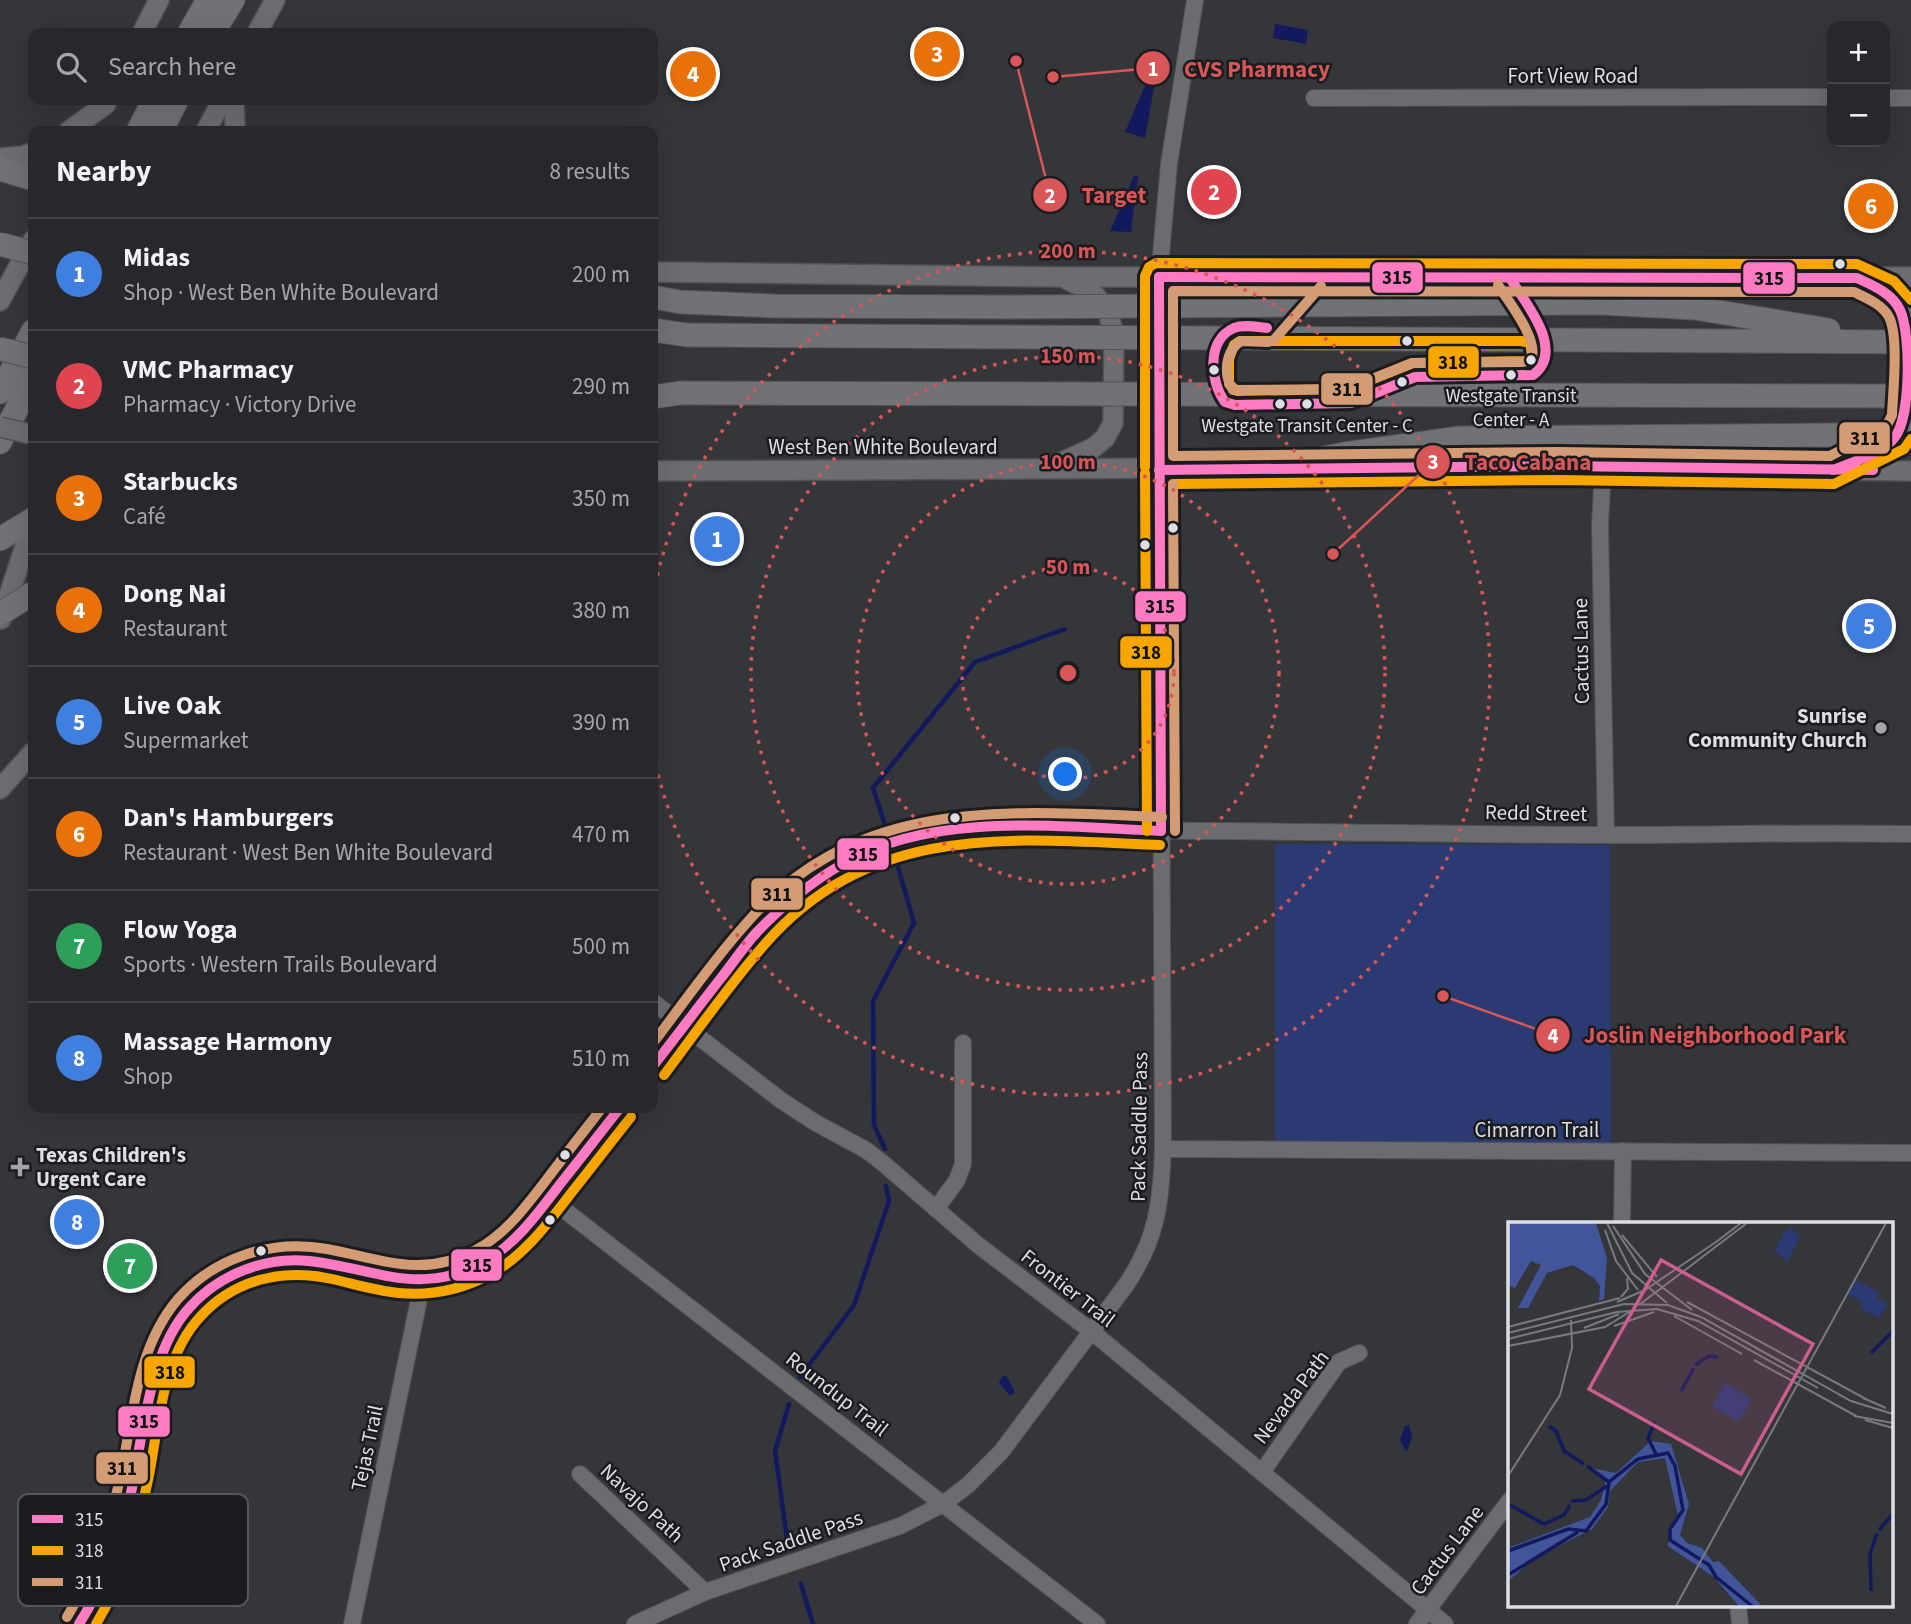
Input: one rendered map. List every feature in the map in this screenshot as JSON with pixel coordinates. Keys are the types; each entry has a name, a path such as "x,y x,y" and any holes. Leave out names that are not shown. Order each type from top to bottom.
{"highway":[{"path":"192,28 208,0"},
{"path":"216,28 233,0"},
{"path":"141,126 151,105"},
{"path":"163,126 174,105"},
{"path":"0,169 28,177"},
{"path":"0,243 28,251"},
{"path":"658,298 680,302 775,306 1601,303 1694,308 1906,342"},
{"path":"658,331 687,335 1906,342"},
{"path":"658,340 687,335"},
{"path":"0,392 28,340"},
{"path":"0,349 28,356"},
{"path":"0,442 28,387"},
{"path":"658,390 680,393 1911,396"},
{"path":"658,396 680,393"},
{"path":"1269,469 1344,454 1460,438 1911,435"},
{"path":"0,539 28,523"},
{"path":"0,614 28,596"}],"main road":[{"path":"145,28 159,0"},
{"path":"260,28 275,0"},
{"path":"76,126 103,105"},
{"path":"95,126 105,105"},
{"path":"209,126 219,105"},
{"path":"234,105 235,126"},
{"path":"0,158 28,154"},
{"path":"0,300 28,249"},
{"path":"658,272 1063,277 1911,278"},
{"path":"1046,469 1093,448 1105,438 1113,424 1114,334 1107,309 1092,292 1063,277"},
{"path":"1833,470 1896,438 1906,418 1908,334 1900,310 1886,293 1857,278"},
{"path":"0,427 28,434"},
{"name":"West Ben White Boulevard","path":"658,471 1603,467 1911,471"},
{"path":"0,623 28,536"},
{"path":"0,789 28,758"}],"street":[{"name":"Pack Saddle Pass","path":"635,1624 705,1592 900,1527 943,1504 968,1486 1001,1452 1126,1285 1147,1250 1159,1210 1163,1149 1159,277 1168,164 1195,0"},
{"name":"Fort View Road","path":"1314,98 1827,97"},
{"path":"1890,98 1911,99"},
{"name":"Cactus Lane","path":"1603,467 1600,526 1606,835"},
{"name":"Redd Street","path":"658,1060 755,934 785,904 829,871 879,846 931,832 972,827 1606,835 1911,834"},
{"name":"Frontier Trail","path":"658,1006 791,1107 866,1150 978,1245 1091,1331 1445,1624"},
{"path":"936,1209 957,1180 963,1164 963,1042"},
{"path":"130,1494 160,1355 180,1319 199,1298 221,1281 246,1269 285,1260 319,1261 394,1279 423,1280 456,1274 491,1258 522,1233 616,1113"},
{"name":"Cimarron Trail","path":"1163,1149 1911,1153"},
{"path":"1622,1222 1623,1152"},
{"name":"Roundup Trail","path":"550,1198 1097,1624"},
{"name":"Tejas Trail","path":"352,1624 423,1280"},
{"name":"Nevada Path","path":"1262,1472 1339,1362 1359,1353"},
{"name":"Navajo Path","path":"580,1474 705,1592"},
{"name":"Cactus Lane","path":"1417,1624 1508,1503"},
{"path":"79,1624 90,1606"},
{"path":"1738,1606 1740,1624"}],"shaded area":[{"path":"1275,24 1308,30 1306,44 1273,38"},
{"path":"1154,65 1158,65 1145,138 1125,132"},
{"path":"1134,176 1138,176 1131,232 1110,231"},
{"path":"1275,844 1610,845 1611,1144 1275,1143"},
{"path":"1006,1375 1014,1390 1010,1396 999,1383"},
{"path":"1409,1425 1412,1437 1407,1451 1400,1440 1405,1426"}],"waterway":[{"path":"885,825 873,788 975,662 1065,629"},
{"path":"885,1149 874,1125 873,1001 914,923 896,860"},
{"path":"800,1377 854,1305 889,1201 886,1186"},
{"path":"788,1546 775,1451 789,1404"},
{"path":"801,1584 813,1624"}],"transit line":[{"name":"318","path":"1145,467 1145,276 1149,267 1156,263 1857,264 1894,281 1911,300"},
{"name":"315","path":"1159,277 1857,278 1887,294 1900,310 1906,337 1907,394 1895,437 1866,457 1833,470"},
{"name":"315","path":"1159,277 1161,831"},
{"name":"315","path":"1267,328 1234,328 1219,342 1213,362 1214,373 1225,402 1235,405 1351,403 1415,377 1533,375 1542,365 1546,353 1544,340 1533,314 1510,278"},
{"name":"311","path":"1321,286 1274,340 1241,341 1236,345 1227,364 1233,390 1348,389 1412,363 1531,360 1533,352 1527,332 1498,285"},
{"name":"311","path":"1173,291 1854,292 1882,308 1892,326 1895,364 1892,415 1886,427 1830,456 1559,452 1173,456 1173,291"},
{"name":"318","path":"1240,341 1521,341 1530,343 1532,355 1528,361 1413,363 1348,389 1237,391 1229,384 1229,359 1234,345 1240,341"},
{"name":"318","path":"1173,484 1559,480 1834,484 1904,449 1911,439"},
{"name":"315","path":"1159,470 1559,466 1873,470"},
{"name":"318","path":"1145,473 1147,831"},
{"name":"311","path":"1173,484 1175,831"},
{"name":"311","path":"658,1036 744,926 788,883 835,853 884,832 936,820 991,814 1047,813 1162,817"},
{"name":"315","path":"658,1060 767,922 820,878 844,863 879,847 917,835 999,826 1161,831"},
{"name":"318","path":"664,1075 765,944 807,904 852,876 899,857 948,846 999,841 1160,845"},
{"name":"311","path":"116,1494 138,1385 153,1339 164,1318 193,1284 209,1272 246,1254 286,1247 327,1249 402,1264 420,1265 457,1259 497,1236 515,1218 598,1113"},
{"name":"315","path":"131,1494 149,1399 164,1348 176,1326 202,1296 244,1270 292,1260 396,1278 438,1278 460,1273 496,1254 526,1227 616,1113"},
{"name":"318","path":"144,1494 164,1394 177,1352 188,1333 214,1303 245,1285 278,1276 314,1276 382,1291 411,1294 446,1290 480,1279 504,1266 536,1237 631,1117"},
{"name":"311","path":"67,1617 73,1606"},
{"name":"315","path":"79,1624 90,1606"},
{"name":"318","path":"96,1624 106,1606"}],"place":[{"name":"Starbucks","path":"937,54"},
{"name":"Target","path":"1016,61"},
{"name":"Dong Nai","path":"693,74"},
{"name":"CVS Pharmacy","path":"1053,77"},
{"name":"VMC Pharmacy","path":"1214,192"},
{"name":"Dan's Hamburgers","path":"1871,206"},
{"name":"Westgate Transit Center - A","path":"1511,375"},
{"name":"Westgate Transit Center - C","path":"1307,404"},
{"name":"Midas","path":"717,539"},
{"name":"Taco Cabana","path":"1333,554"},
{"name":"Live Oak","path":"1869,626"},
{"name":"Sunrise Community Church","path":"1881,728"},
{"name":"Joslin Neighborhood Park","path":"1443,996"},
{"name":"Texas Children's Urgent Care","path":"20,1167"},
{"name":"Massage Harmony","path":"77,1222"},
{"name":"Flow Yoga","path":"130,1266"}]}
